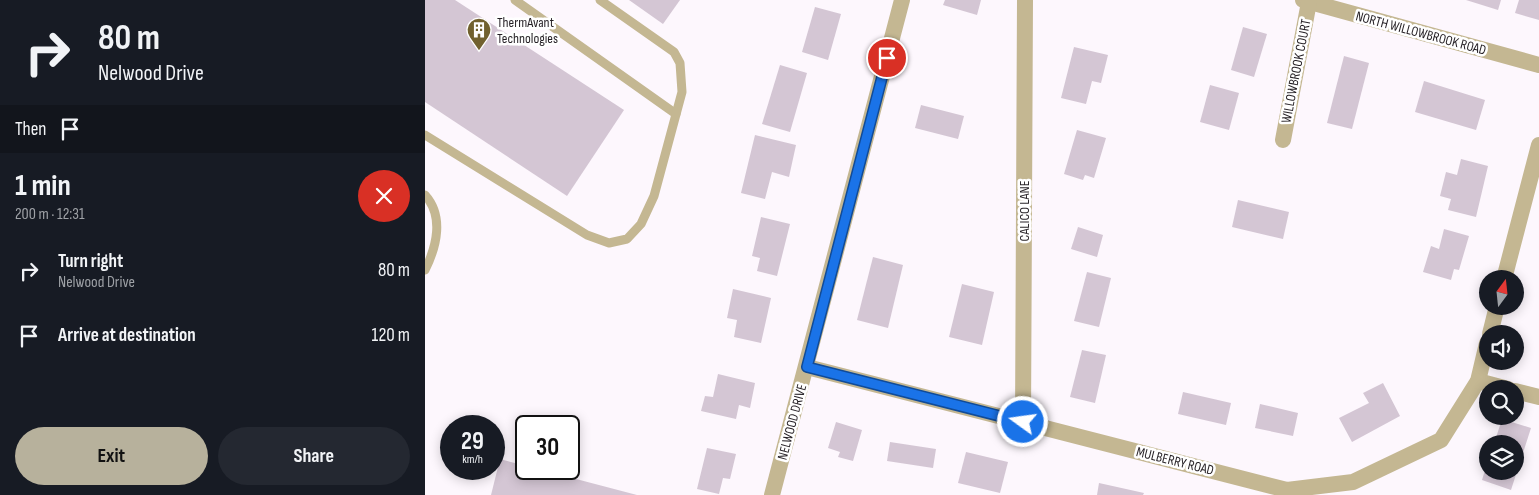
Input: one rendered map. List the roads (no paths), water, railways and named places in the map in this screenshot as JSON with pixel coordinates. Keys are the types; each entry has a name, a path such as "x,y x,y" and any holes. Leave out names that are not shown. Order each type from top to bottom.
{"street":[{"name":"NELWOOD DRIVE","path":"772,495 902,0"},
{"name":"CALICO LANE","path":"1023,422 1025,0"},
{"name":"NORTH WILLOWBROOK ROAD","path":"1306,1 1539,65"},
{"name":"WILLOWBROOK COURT","path":"1283,140 1306,1"},
{"path":"1506,270 1539,145"},
{"name":"MULBERRY ROAD","path":"807,367 1287,490 1353,482 1441,440 1478,381 1481,370"},
{"path":"1524,393 1539,397"}],"lane":[{"path":"515,0 676,114"},
{"path":"425,135 587,235 609,243 627,239 641,224 653,196 681,92 680,63 674,52 600,0"},
{"path":"425,194 435,208 437,224 436,240 425,270"}],"place":[{"name":"ThermAvant Technologies","path":"479,51"}]}
